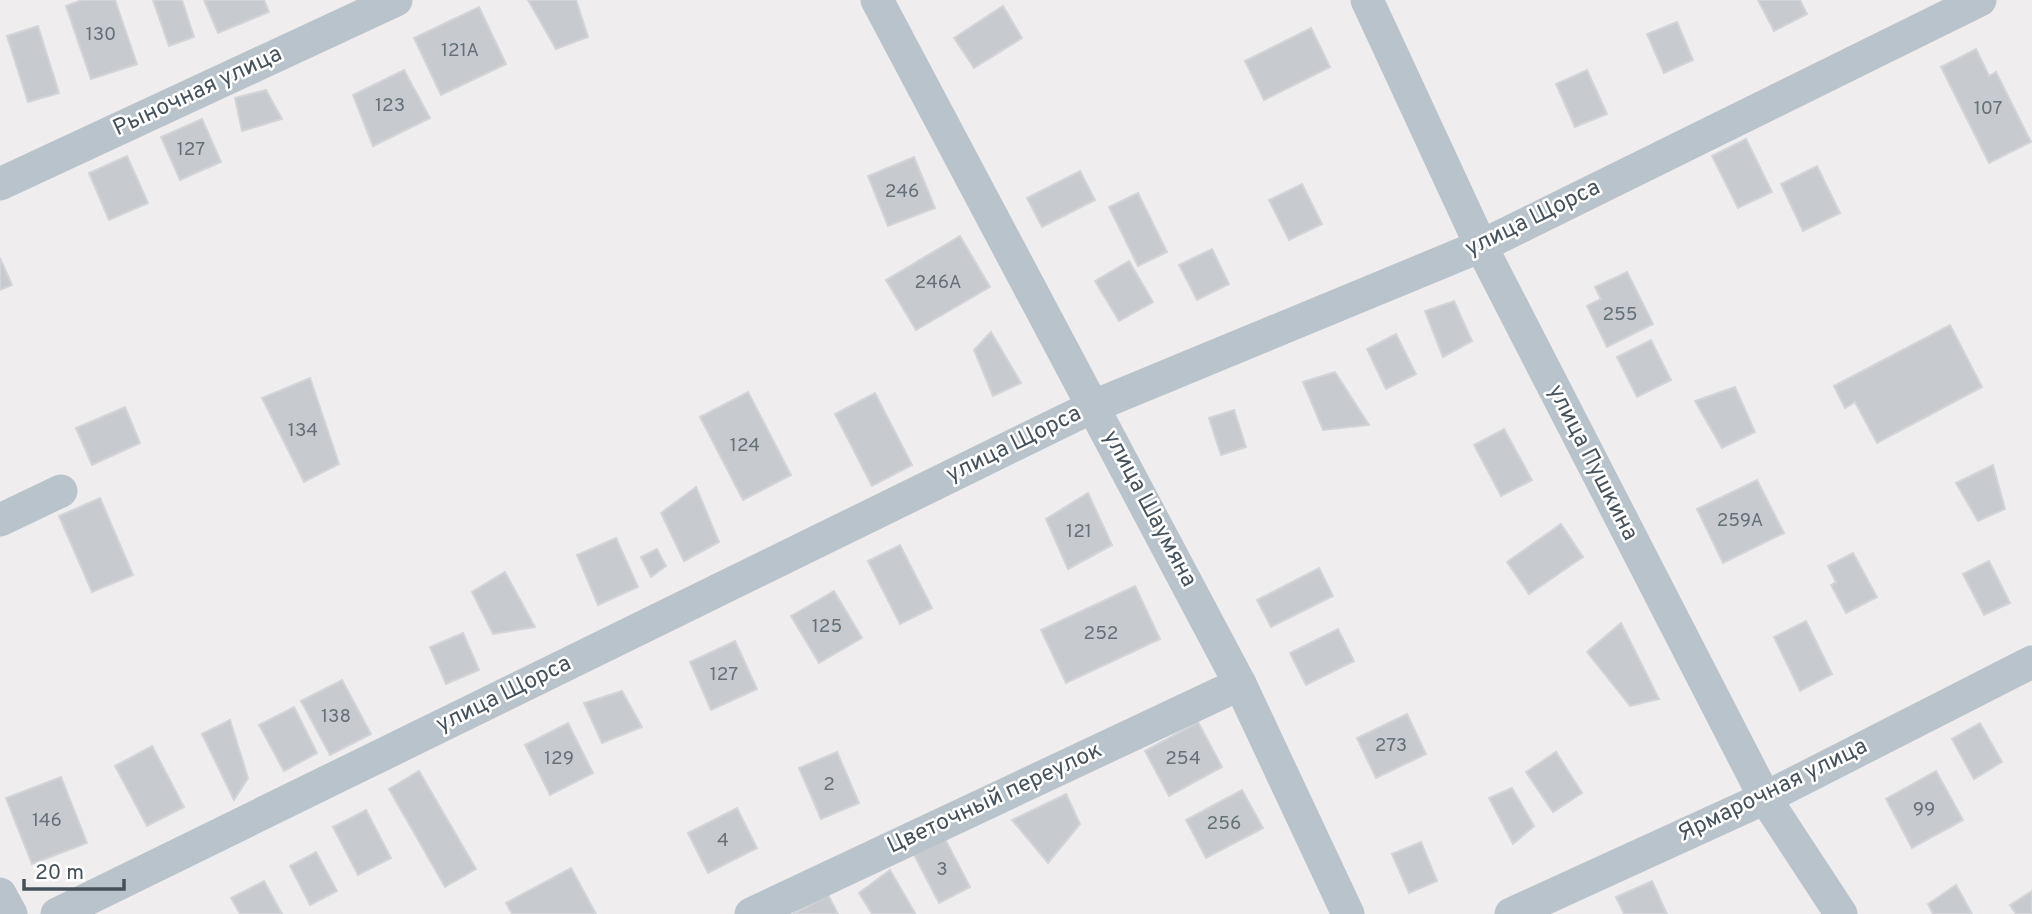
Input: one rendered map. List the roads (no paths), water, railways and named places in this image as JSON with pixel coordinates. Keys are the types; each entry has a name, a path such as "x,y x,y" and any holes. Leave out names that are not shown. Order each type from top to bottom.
{"street":[{"name":"Рыночная улица","path":"0,184 396,0"},
{"name":"улица Шаумяна","path":"877,0 1240,684 1348,914"},
{"name":"улица Пушкина","path":"1367,0 1480,246 1765,797 1841,914"},
{"name":"улица Щорса","path":"57,914 1094,406 1480,246 1980,0"},
{"path":"0,520 61,491"},
{"name":"Ярмарочная улица","path":"1511,914 1765,797 2032,662"},
{"name":"Цветочный переулок","path":"751,914 1240,684"},
{"path":"0,894 11,914"}]}
